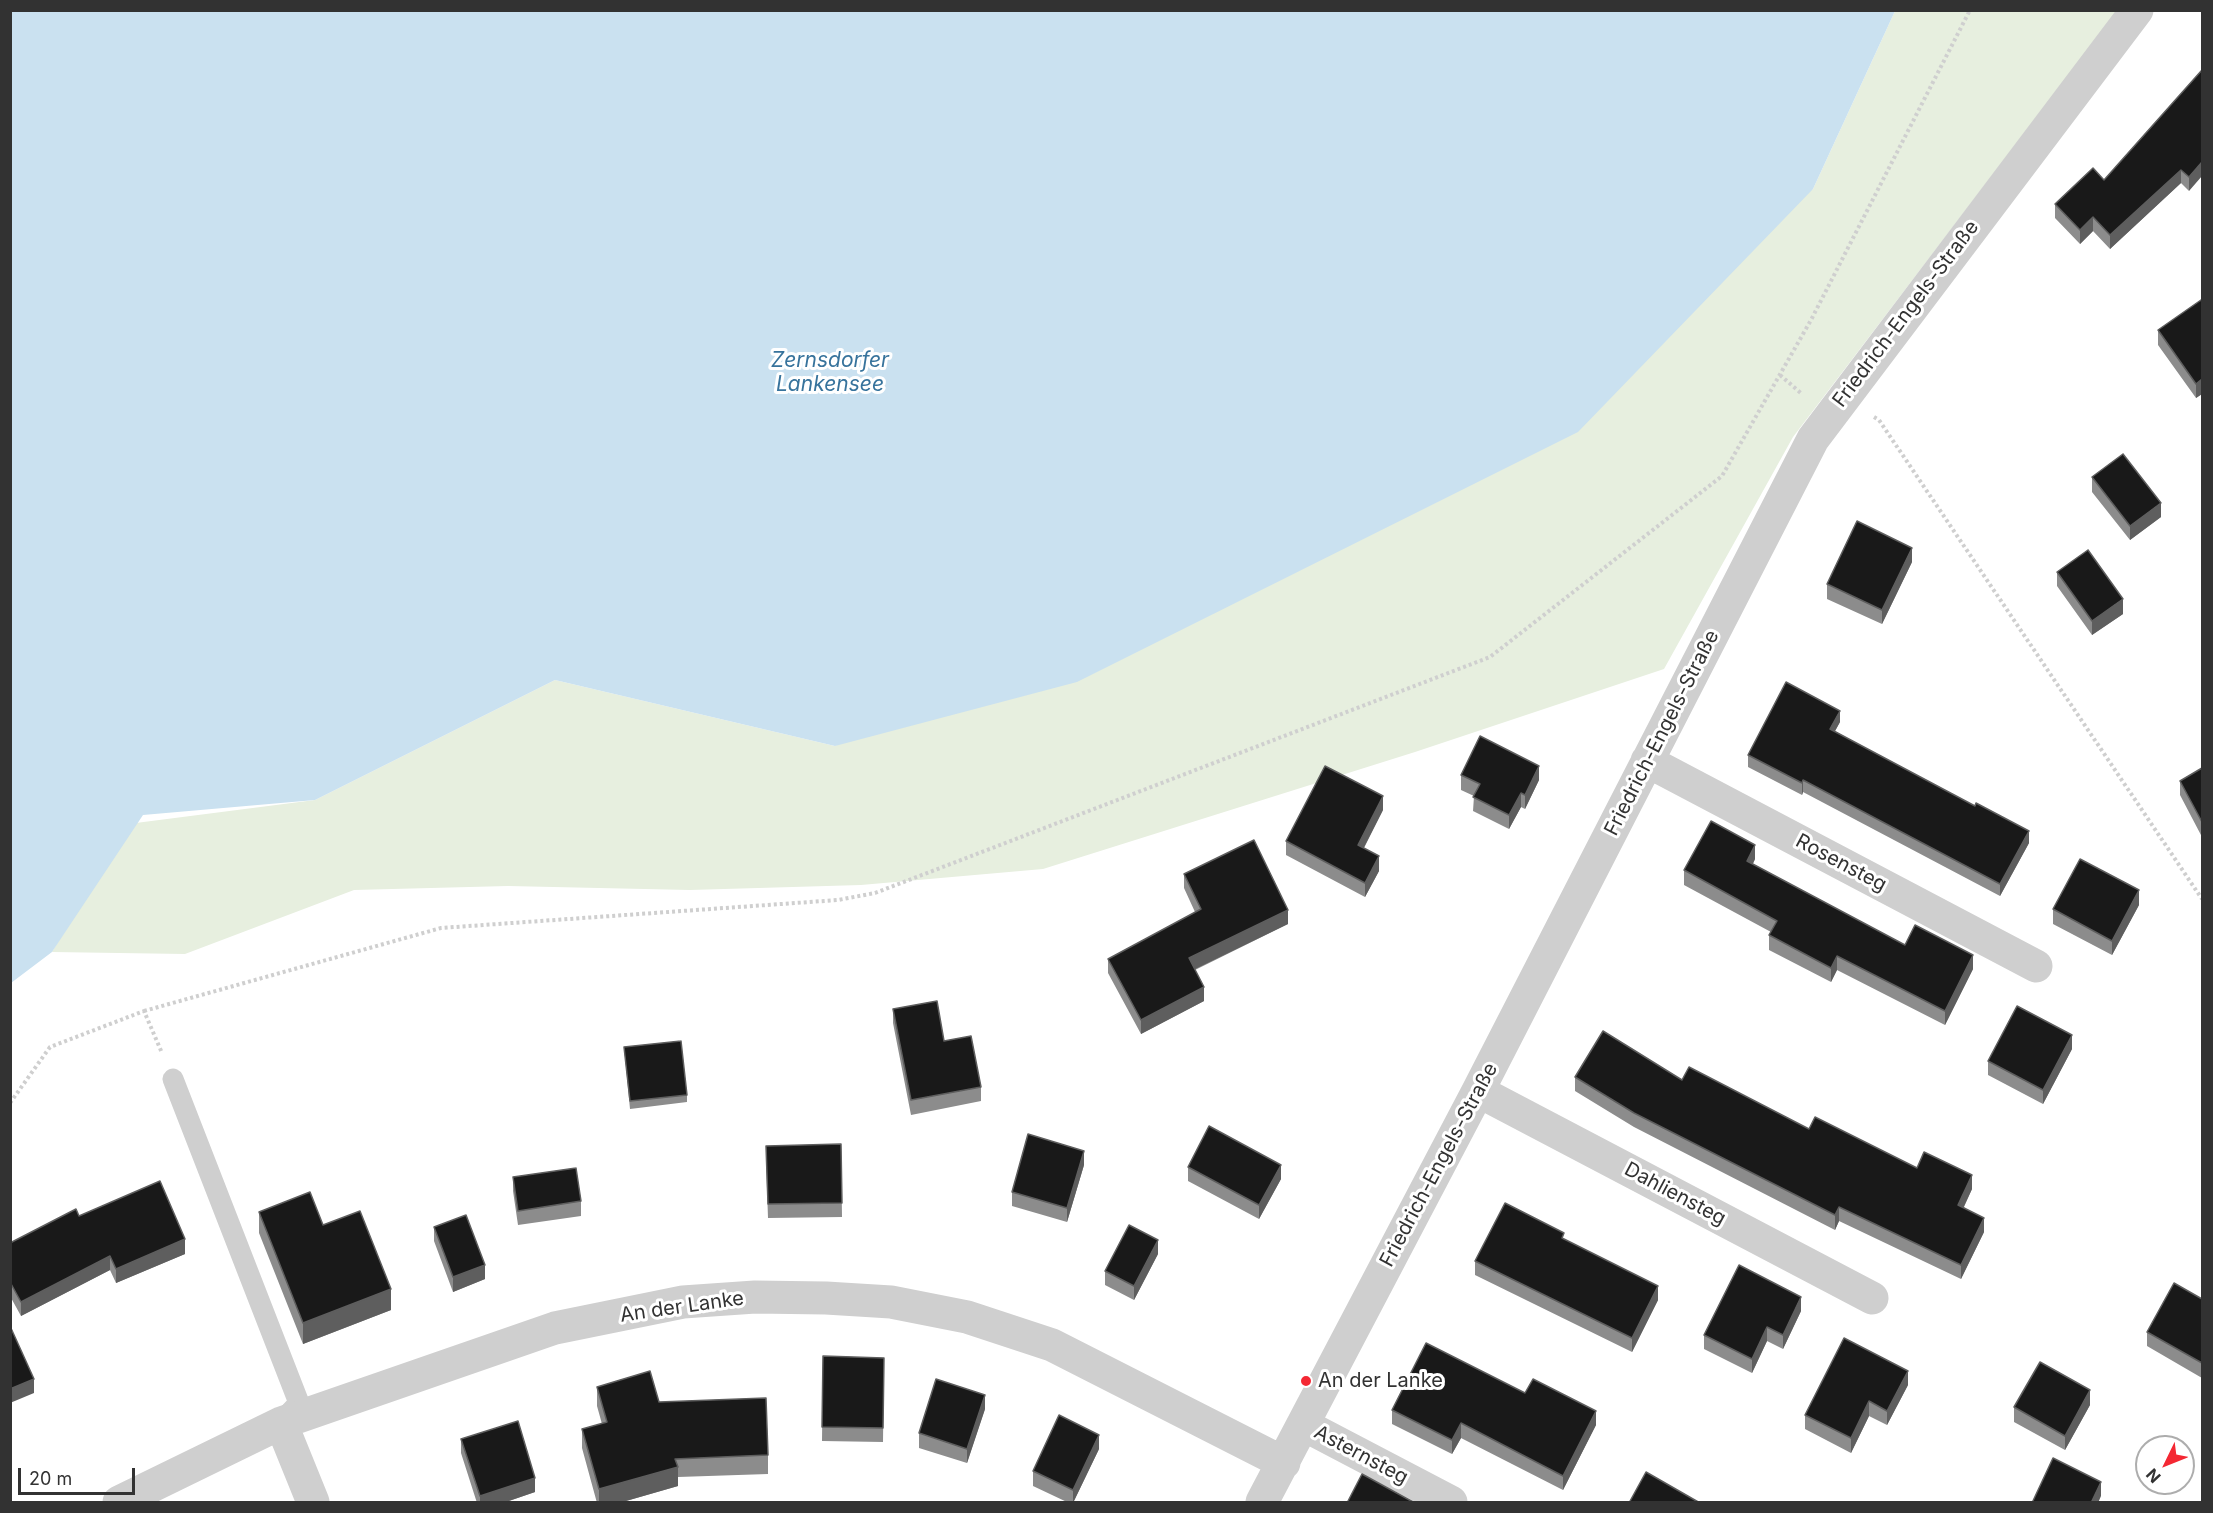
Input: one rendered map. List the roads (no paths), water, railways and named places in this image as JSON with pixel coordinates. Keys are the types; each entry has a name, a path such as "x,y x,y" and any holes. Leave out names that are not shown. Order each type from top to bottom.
{"street":[{"name":"Friedrich-Engels-Straße","path":"1262,1503 1478,1091 1813,439 2137,10"},
{"name":"Rosensteg","path":"1647,761 2036,966"},
{"name":"Dahliensteg","path":"1478,1091 1872,1298"},
{"name":"An der Lanke","path":"118,1503 281,1423 555,1328 683,1302 755,1297 891,1302 967,1317 1052,1345 1284,1463"},
{"path":"281,1423 313,1503"},
{"name":"Asternsteg","path":"1304,1425 1451,1503"}],"lane":[{"path":"173,1079 299,1403 281,1423"}],"water":[{"name":"Zernsdorfer Lankensee","path":"11,10 1895,11 1813,189 1578,432 1077,682 835,746 555,680 315,800 143,815 52,952 11,983"}],"place":[{"name":"An der Lanke","path":"1306,1381"}]}
